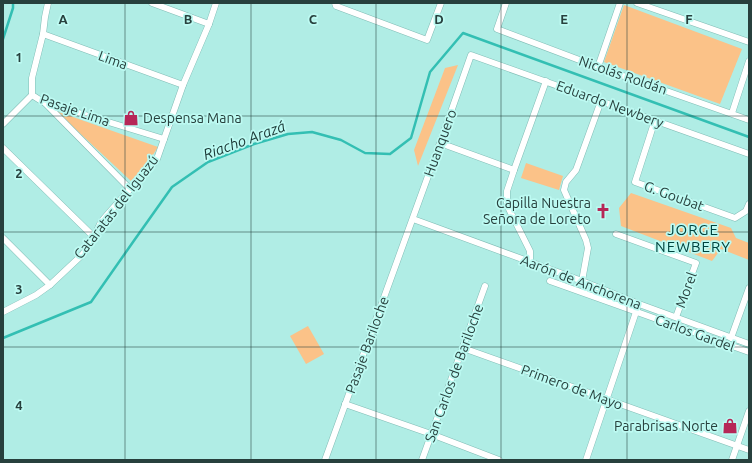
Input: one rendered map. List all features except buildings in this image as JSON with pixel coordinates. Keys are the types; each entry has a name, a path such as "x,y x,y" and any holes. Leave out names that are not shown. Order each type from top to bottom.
{"street":[{"path":"3,124 32,95 32,78 44,34 48,3"},
{"path":"152,3 209,24"},
{"name":"Cataratas del Iguazú","path":"3,312 36,295 50,285 83,254 94,237 101,222 157,159 183,85 209,24 216,3"},
{"path":"335,3 336,6 427,40 441,3"},
{"name":"Nicolás Roldán","path":"506,3 497,29 598,67 749,120"},
{"path":"598,67 620,3"},
{"path":"637,3 749,42"},
{"name":"Lima","path":"44,34 183,85"},
{"name":"Eduardo Newbery","path":"471,55 749,154"},
{"name":"Huanquero","path":"408,230 471,55"},
{"path":"732,113 749,61"},
{"path":"530,262 530,250 507,205 507,191 546,82"},
{"name":"Pasaje Lima","path":"32,95 43,102 164,139"},
{"path":"582,281 588,248 586,240 564,190 566,182 576,170 601,101"},
{"path":"43,102 130,189"},
{"name":"G. Goubat","path":"655,120 635,182 735,218 746,211 749,204"},
{"path":"440,143 514,170"},
{"path":"3,148 94,237"},
{"name":"Aarón de Anchorena","path":"413,219 749,344"},
{"name":"Pasaje Bariloche","path":"325,460 408,230"},
{"name":"Morel","path":"616,234 696,263 676,317"},
{"path":"3,238 50,285"},
{"name":"Carlos Gardel","path":"550,281 749,352"},
{"name":"San Carlos de Bariloche","path":"422,460 485,286"},
{"path":"731,338 749,288"},
{"path":"586,460 639,304"},
{"name":"Primero de Mayo","path":"463,348 749,450"},
{"path":"345,404 499,460"},
{"path":"732,460 749,411"}],"shaded area":[{"path":"624,5 742,49 720,104 604,62"},
{"path":"458,65 418,166 414,150 445,68"},
{"path":"56,111 158,147 149,161 131,181"},
{"path":"526,163 563,176 559,190 521,178"},
{"path":"631,193 731,228 736,238 749,243 749,260 721,249 712,261 621,226 619,208"},
{"path":"308,326 324,354 306,364 290,336"}],"waterway":[{"name":"Riacho Arazá","path":"3,39 13,8 13,3"},
{"name":"Riacho Arazá","path":"3,338 91,302 172,187 208,162 254,144 288,134 312,132 341,140 365,153 390,154 411,138 430,72 463,33 749,137"}],"place":[{"name":"Despensa Mana","path":"131,118"},
{"name":"Capilla Nuestra Señora de Loreto","path":"603,211"},
{"name":"Parabrisas Norte","path":"730,426"}],"district":[{"name":"JORGE NEWBERY","path":"693,238"}]}
